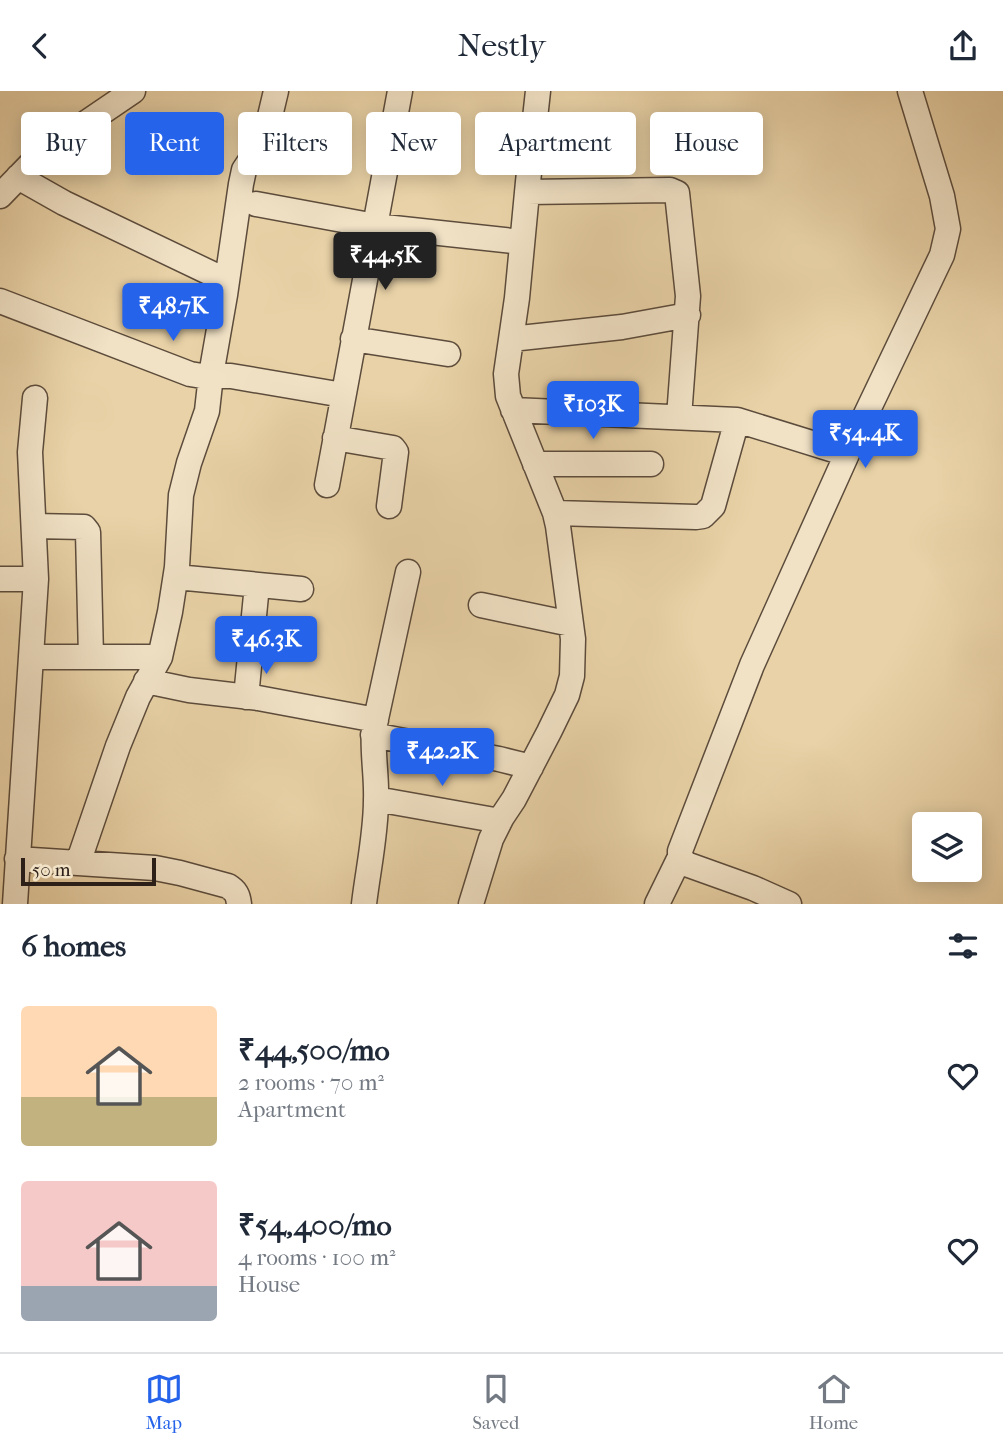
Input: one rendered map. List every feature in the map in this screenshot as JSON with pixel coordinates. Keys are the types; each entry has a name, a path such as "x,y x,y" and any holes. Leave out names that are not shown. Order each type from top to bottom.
{"street":[{"path":"0,196 31,164 61,140 133,91"},
{"path":"78,863 118,746 146,681 160,657 176,577 181,495 207,411 244,170 262,150 276,91"},
{"path":"327,485 400,91"},
{"path":"471,904 491,839 567,695 572,676 573,639 555,513 506,385 538,91"},
{"path":"657,904 680,857 680,851 752,665 847,454 942,255 948,229 942,197 910,91"},
{"path":"18,177 64,203 227,281"},
{"path":"527,192 674,191 677,194 688,296 679,417"},
{"path":"256,204 375,226 522,242"},
{"path":"0,301 190,374 231,376 343,395"},
{"path":"511,339 622,327 688,315"},
{"path":"353,339 447,354"},
{"path":"15,904 36,579 30,452 35,398"},
{"path":"513,409 737,421 847,454"},
{"path":"555,513 703,516 713,506 737,421"},
{"path":"335,438 393,448 396,452 389,506"},
{"path":"535,464 651,464"},
{"path":"34,526 84,527 88,532 91,657"},
{"path":"364,904 376,799 375,728 408,572"},
{"path":"176,577 301,589"},
{"path":"0,579 36,579"},
{"path":"246,697 257,585"},
{"path":"481,605 571,624"},
{"path":"32,657 160,657"},
{"path":"146,681 246,697 531,767"},
{"path":"376,799 500,821"},
{"path":"680,857 686,864 789,904"},
{"path":"17,859 155,868 180,873 228,886 238,896 239,904"}]}
